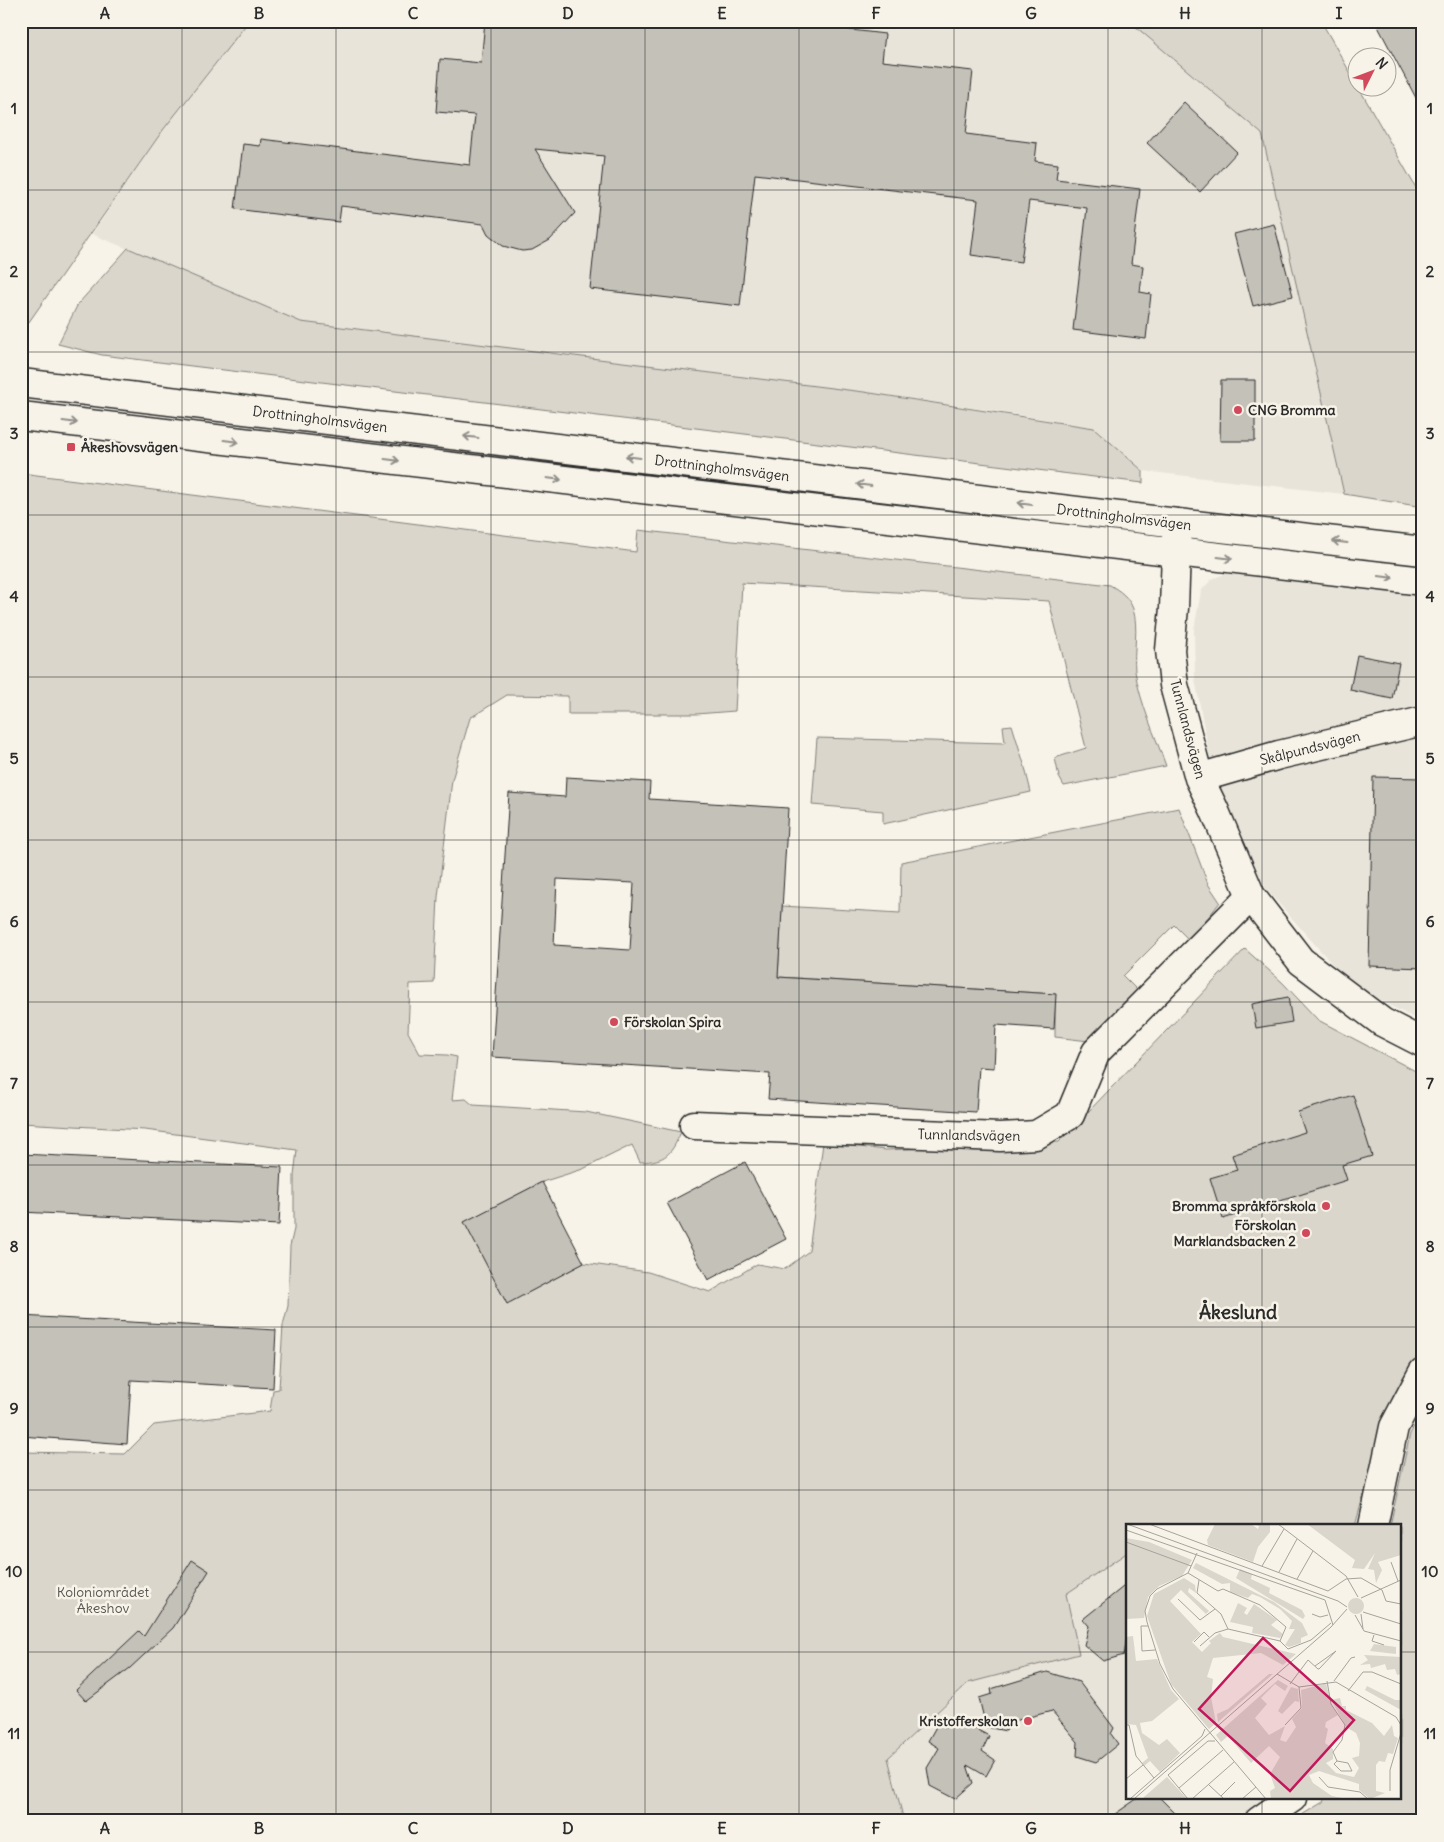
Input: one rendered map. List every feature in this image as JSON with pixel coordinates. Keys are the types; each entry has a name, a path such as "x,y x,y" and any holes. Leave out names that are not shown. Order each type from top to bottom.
{"main road":[{"name":"Drottningholmsvägen","path":"21,383 1423,552"},
{"name":"Drottningholmsvägen","path":"21,416 1423,581"},
{"name":"Tunnlandsvägen","path":"1177,523 1170,650 1174,685 1199,778 1251,896 1301,961 1382,1022 1423,1043"},
{"name":"Skålpundsvägen","path":"1199,778 1279,755 1423,721"},
{"name":"Tunnlandsvägen","path":"694,1125 1000,1137 1036,1135 1070,1116 1096,1052 1251,896"},
{"path":"1373,1524 1394,1427 1423,1372"},
{"path":"1259,1821 1289,1800"}],"shaded area":[{"path":"249,21 1129,21 1262,134 1344,494 1143,471 1094,428 1025,416 864,392 301,322 92,234 163,130"},
{"path":"1227,573 1423,596 1423,1023 1350,984 1265,888 1215,786 1195,679 1194,630 1201,591 1212,579"},
{"name":"Kristofferskolan","path":"1126,1553 1126,1800 1282,1800 1279,1821 904,1821 888,1758 968,1683 1079,1654 1066,1594"}],"green space":[{"path":"21,21 249,21 163,130 24,329 21,328"},
{"path":"1129,21 1321,21 1346,65 1346,98 1365,98 1423,200 1423,507 1344,494 1262,134"},
{"path":"128,248 301,322 864,392 1094,428 1143,471 1143,483 102,355 58,344 78,304"},
{"name":"Koloniområdet Åkeshov","path":"21,473 636,552 638,530 1110,585 1127,598 1133,609 1136,624 1135,671 1137,683 1166,766 1064,786 1059,777 1055,758 1086,748 1049,601 742,583 735,711 696,714 568,714 568,696 507,695 470,718 452,780 438,897 434,983 410,984 408,1032 420,1054 457,1057 452,1100 466,1099 473,1105 586,1112 681,1132 674,1146 662,1158 640,1162 632,1145 583,1169 542,1182 465,1222 507,1303 584,1263 648,1272 710,1292 757,1264 785,1269 809,1251 823,1143 886,1150 1059,1142 1245,949 1282,982 1318,1020 1423,1075 1423,1349 1383,1424 1356,1524 1126,1524 1126,1553 1066,1594 1079,1654 968,1683 888,1758 904,1821 21,1821 21,1452 125,1454 154,1425 270,1411 273,1390 279,1389 283,1325 288,1306 290,1246 294,1229 294,1176 297,1150 145,1130 21,1123"},
{"path":"1012,725 1031,792 883,824 883,811 812,805 817,738 1005,743 1003,726"},
{"path":"1179,808 1208,884 1220,902 1190,941 1174,925 1123,976 1139,992 1089,1041 1055,1037 1055,994 778,977 782,906 900,913 901,862"},
{"path":"1423,1410 1423,1821 1292,1821 1324,1800 1402,1800 1402,1524 1390,1524 1410,1434"}],"building":[{"path":"485,21 775,21 885,34 882,61 973,71 966,134 1037,143 1035,161 1058,164 1056,179 1140,189 1131,264 1143,266 1140,292 1151,294 1146,339 1073,330 1087,208 1029,201 1021,262 971,255 978,200 755,174 740,306 590,289 604,156 535,149 575,213 550,240 532,250 522,251 503,246 488,234 483,224 341,206 339,222 235,209 243,144 260,146 261,139 470,165 475,115 436,112 440,59 481,63"},
{"path":"1375,21 1423,21 1423,111 1396,60 1396,48 1389,48"},
{"path":"1184,102 1237,152 1200,192 1147,143"},
{"path":"1274,224 1293,296 1253,306 1234,234"},
{"name":"CNG Bromma","path":"1221,380 1255,380 1255,441 1220,441"},
{"path":"1357,655 1399,663 1392,699 1350,690"},
{"path":"566,777 650,782 649,799 788,808 778,977 1056,994 1054,1029 996,1025 994,1068 979,1067 976,1112 768,1099 770,1074 492,1057 509,793 565,797","holes":["557,879 634,883 630,950 554,945"]},
{"path":"1373,777 1423,778 1423,968 1369,966"},
{"path":"1288,997 1292,1022 1256,1028 1252,1004"},
{"path":"1353,1095 1372,1156 1342,1165 1347,1180 1223,1219 1210,1178 1237,1170 1232,1155 1305,1132 1298,1112"},
{"path":"21,1154 282,1167 279,1225 21,1212"},
{"path":"745,1162 786,1239 708,1280 667,1203"},
{"path":"542,1182 584,1263 507,1304 464,1222"},
{"path":"21,1316 276,1330 273,1388 131,1380 127,1444 21,1436"},
{"path":"192,1560 209,1571 173,1628 130,1668 86,1701 76,1690 139,1631 144,1636"},
{"path":"1126,1585 1126,1642 1124,1655 1103,1661 1084,1645 1089,1626 1083,1619"},
{"path":"1047,1672 1079,1682 1114,1728 1111,1734 1118,1744 1096,1762 1077,1756 1078,1742 1052,1711 1010,1722 1006,1731 986,1727 979,1698 992,1694 991,1689"},
{"path":"953,1717 989,1736 982,1751 995,1760 986,1776 967,1765 973,1783 955,1799 930,1786 927,1768 939,1748 928,1741 938,1723 946,1728"},
{"path":"1135,1800 1162,1800 1183,1821 1105,1821"}],"place":[{"name":"CNG Bromma","path":"1238,410"},
{"name":"Åkeshovsvägen","path":"71,447"},
{"name":"Förskolan Spira","path":"614,1022"},
{"name":"Bromma språkförskola","path":"1326,1206"},
{"name":"Förskolan Marklandsbacken 2","path":"1306,1233"},
{"name":"Kristofferskolan","path":"1028,1721"}],"district":[{"name":"Åkeslund","path":"1238,1312"}]}
